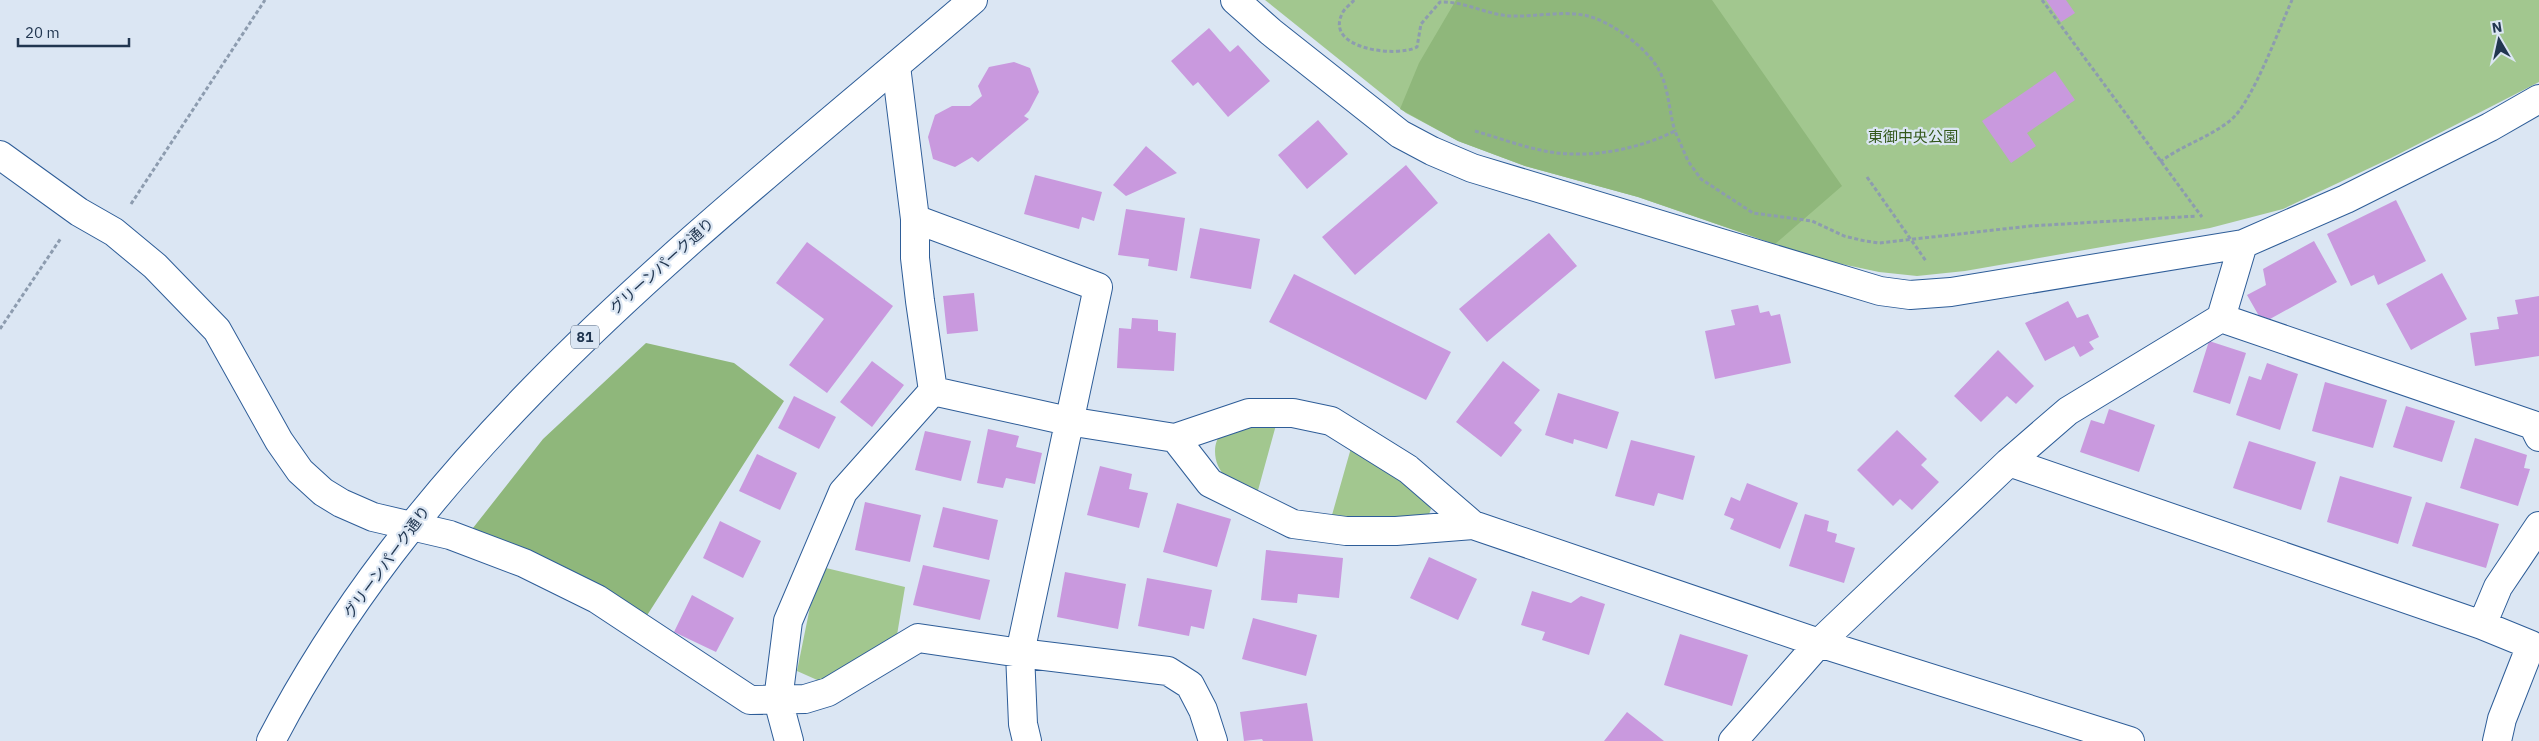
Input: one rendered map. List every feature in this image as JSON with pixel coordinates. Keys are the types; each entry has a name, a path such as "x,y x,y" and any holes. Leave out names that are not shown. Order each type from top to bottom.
{"street":[{"name":"グリーンパーク通り","path":"271,741 332,637 412,526 441,488 524,398 675,253 973,0"},
{"path":"1235,0 1271,32 1400,134 1432,151 1481,171 1880,291 1910,295 1951,292 2243,244 2346,199 2490,127 2539,99"},
{"path":"789,741 778,700 788,621 843,492 933,391 920,301 915,219 903,104 896,66"},
{"path":"0,155 79,212 114,232 155,266 217,330 279,441 300,471 323,492 341,503 373,517 450,535 524,563 597,599 750,700 805,699 828,692 918,638 1020,653 1168,671 1190,685 1204,710 1213,741"},
{"path":"915,219 1098,287 1020,653 1023,724 1027,741"},
{"path":"1733,741 1819,643 2009,462 2068,412 2221,318 2243,244"},
{"path":"2221,318 2533,425 2539,437"},
{"path":"933,391 1068,421 1174,438 1249,413 1293,413 1332,421 1408,469 1473,525 1819,643 2130,741"},
{"path":"1174,438 1210,483 1293,524 1346,531 1396,531 1473,525"},
{"path":"2009,462 2482,626 2531,645 2502,719 2498,741"},
{"path":"2482,626 2498,587 2539,526"}],"path":[{"path":"114,232 265,0"},
{"path":"1354,0 1343,12 1341,22 1342,32 1348,41 1364,48 1396,52 1409,51 1417,47 1421,24 1441,1 1510,16 1584,15 1600,21 1640,45 1652,57 1661,74 1675,131 1688,161 1700,179 1753,214 1812,221 1844,236 1879,243 2030,226 2200,216"},
{"path":"2042,0 2205,222"},
{"path":"2160,162 2176,150 2221,127 2233,118 2245,104 2292,0"},
{"path":"1469,128 1509,141 1573,154 1618,150 1659,139 1675,131"},
{"path":"1866,178 1930,267"},
{"path":"0,329 79,212"}],"green space":[{"name":"東御中央公園","path":"1265,0 2539,0 2539,82 2391,158 2283,209 2210,228 1965,271 1917,276 1879,272 1818,259 1638,197 1525,166 1458,141 1406,113"},
{"path":"1456,0 1712,0 1842,186 1775,244 1638,197 1525,166 1458,141 1400,109 1419,63"},
{"path":"646,343 734,363 784,401 646,617 473,528 543,439"},
{"path":"1260,424 1276,425 1257,494 1226,477 1218,466 1215,448 1223,431"},
{"path":"1351,448 1424,495 1431,509 1428,517 1370,518 1332,515"},
{"path":"826,568 905,587 897,635 824,683 797,671 810,607"}],"building":[{"path":"2046,0 2066,0 2075,13 2061,22"},
{"path":"1209,28 1230,52 1238,45 1270,81 1228,117 1198,82 1193,86 1171,61"},
{"path":"1014,62 1030,68 1039,92 1029,111 1024,116 1029,119 978,162 972,157 955,167 933,159 928,137 935,115 952,106 970,106 982,96 978,86 989,67"},
{"path":"2055,71 2075,100 2027,133 2036,146 2011,163 1982,121"},
{"path":"1318,120 1348,154 1307,189 1278,155"},
{"path":"1146,146 1177,173 1126,196 1113,185"},
{"path":"1406,165 1438,203 1355,275 1322,237"},
{"path":"1035,175 1102,192 1094,221 1082,217 1079,229 1024,214"},
{"path":"2396,200 2426,261 2378,285 2374,275 2351,286 2327,234"},
{"path":"1126,209 1185,218 1177,271 1148,266 1149,259 1118,255"},
{"path":"1200,228 1260,239 1251,289 1190,278"},
{"path":"1549,233 1577,266 1487,342 1459,309"},
{"path":"2314,241 2337,282 2270,319 2259,316 2247,295 2266,285 2263,269"},
{"path":"807,242 893,306 827,393 789,365 824,319 776,283"},
{"path":"2442,273 2467,319 2411,350 2386,304"},
{"path":"1294,274 1451,352 1426,400 1269,322"},
{"path":"974,293 978,331 947,334 943,296"},
{"path":"2539,296 2539,356 2475,366 2470,333 2499,329 2497,317 2518,314 2515,300"},
{"path":"2068,301 2077,318 2088,314 2099,337 2089,342 2094,349 2080,357 2074,346 2045,361 2025,323"},
{"path":"1758,305 1760,313 1769,311 1771,316 1780,314 1791,363 1715,379 1705,331 1735,325 1731,310"},
{"path":"1132,318 1158,320 1158,331 1176,333 1174,371 1117,368 1119,328 1131,329"},
{"path":"2209,341 2246,353 2230,404 2193,392"},
{"path":"1998,350 2034,386 2016,404 2007,396 1981,422 1954,396"},
{"path":"872,361 904,385 872,427 840,402"},
{"path":"1503,361 1540,390 1514,423 1522,430 1501,457 1456,422"},
{"path":"2267,363 2298,374 2280,430 2236,415 2249,376 2261,380"},
{"path":"2325,382 2387,400 2373,448 2312,431"},
{"path":"1558,393 1619,412 1607,449 1574,439 1573,444 1545,435"},
{"path":"794,396 836,417 819,449 778,428"},
{"path":"2406,406 2455,421 2442,462 2393,447"},
{"path":"2109,409 2155,425 2139,472 2080,452 2091,420 2104,424"},
{"path":"988,429 1019,436 1016,447 1042,453 1035,484 1006,478 1003,488 977,483"},
{"path":"1897,430 1927,459 1921,465 1939,482 1912,510 1900,499 1893,506 1857,470"},
{"path":"925,431 971,441 961,481 915,470"},
{"path":"2475,438 2527,455 2524,468 2530,469 2518,506 2460,488"},
{"path":"1631,440 1695,456 1683,500 1658,493 1654,506 1615,496"},
{"path":"2249,441 2316,462 2301,510 2233,488"},
{"path":"757,454 797,473 780,510 739,491"},
{"path":"1100,466 1132,474 1129,489 1148,493 1139,528 1087,515"},
{"path":"2340,476 2412,497 2398,544 2327,522"},
{"path":"1747,483 1798,503 1780,549 1730,529 1734,519 1724,515 1731,497 1740,501"},
{"path":"865,502 921,515 910,562 855,550"},
{"path":"2426,502 2499,524 2486,568 2412,546"},
{"path":"1177,503 1231,519 1217,567 1163,552"},
{"path":"943,507 998,520 989,560 933,547"},
{"path":"1805,514 1829,521 1827,531 1837,534 1835,542 1855,548 1844,583 1789,566"},
{"path":"720,521 761,541 743,578 703,558"},
{"path":"1266,550 1343,558 1339,598 1298,594 1297,603 1261,600"},
{"path":"1429,557 1477,579 1458,620 1410,598"},
{"path":"923,565 990,580 980,620 913,605"},
{"path":"1065,572 1126,584 1118,629 1057,617"},
{"path":"1147,578 1212,590 1204,629 1191,626 1189,636 1138,626"},
{"path":"1532,591 1571,603 1581,596 1605,604 1589,655 1542,640 1545,632 1521,625"},
{"path":"692,595 734,618 716,652 674,632"},
{"path":"1253,618 1317,635 1306,676 1242,659"},
{"path":"1680,634 1748,655 1732,706 1664,685"},
{"path":"1307,703 1313,741 1263,741 1262,739 1244,741 1240,712"},
{"path":"1627,712 1664,741 1604,741"}]}
